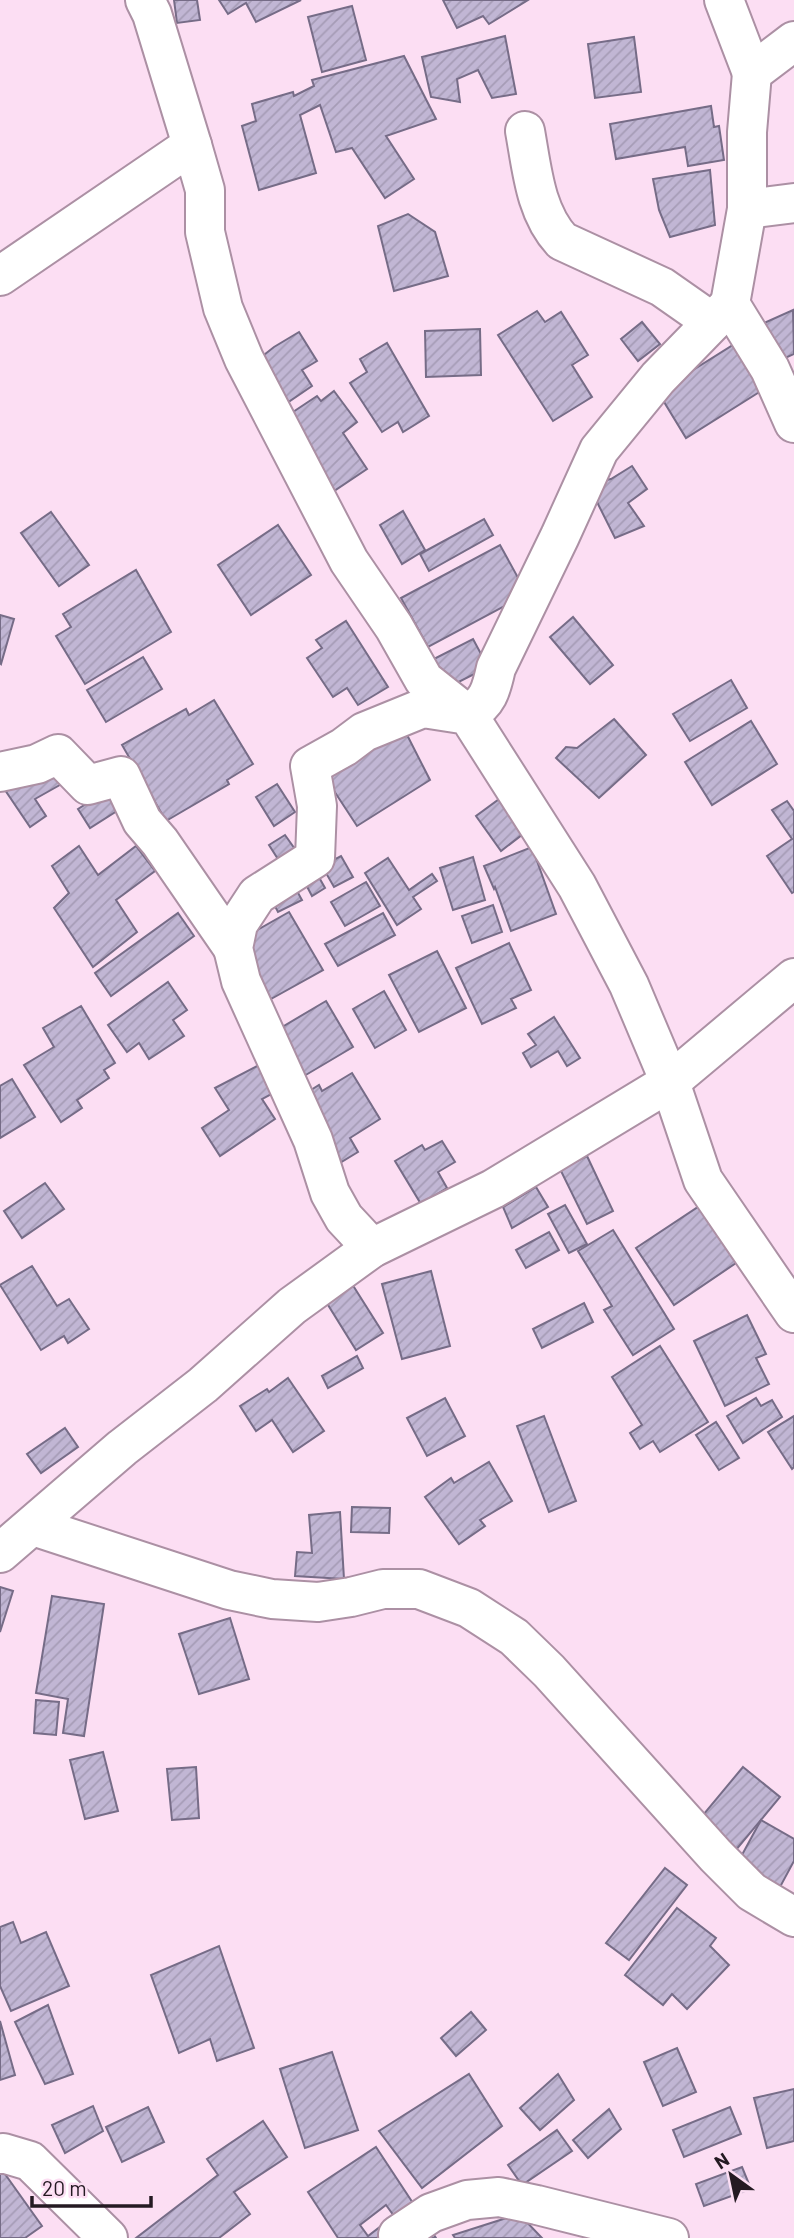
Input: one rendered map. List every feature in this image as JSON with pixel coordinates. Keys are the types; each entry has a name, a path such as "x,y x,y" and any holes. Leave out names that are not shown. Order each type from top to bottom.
{"street":[{"path":"145,0 152,14 205,190 205,232 223,308 244,359 349,561 394,627 424,680 468,715 577,886 629,985 670,1082 703,1180 794,1313"},
{"path":"233,948 238,924 257,895 315,858 317,806 310,766 364,732 423,708 468,715 482,706 492,685 496,668 599,450 658,378 721,313 747,209 747,132 752,73 724,0"},
{"path":"752,73 794,41"},
{"path":"525,131 541,204 552,231 562,241 721,313 770,369 794,423"},
{"path":"0,276 192,145"},
{"path":"747,209 794,203"},
{"path":"0,772 37,764 58,754 88,785 121,776 142,821 160,842 233,948 250,1006 313,1140 330,1193 344,1218 372,1248"},
{"path":"0,1553 122,1448 203,1385 292,1306 372,1248 493,1189 670,1082 794,978"},
{"path":"33,1526 229,1590 272,1599 318,1602 383,1589 419,1589 469,1608 514,1636 549,1671 716,1856 752,1892 794,1917"},
{"path":"0,2154 30,2161 108,2238"},
{"path":"398,2235 431,2213 467,2200 499,2197 669,2238"}],"building":[{"path":"174,0 197,0 200,20 177,23"},
{"path":"219,0 301,0 256,22 246,3 228,14"},
{"path":"443,0 528,0 489,24 483,16 457,28"},
{"path":"352,6 366,60 322,72 308,17"},
{"path":"505,36 516,94 492,98 478,70 457,79 460,102 431,97 422,57"},
{"path":"634,37 641,92 595,98 588,44"},
{"path":"404,56 436,119 386,136 414,179 385,198 352,148 336,152 320,105 300,115 316,173 259,190 242,126 256,121 252,104 293,92 294,96 314,86 312,80"},
{"path":"711,106 714,127 719,126 724,160 688,166 685,147 616,159 610,124"},
{"path":"710,170 715,225 670,237 659,210 653,179"},
{"path":"408,214 435,232 448,276 394,291 378,226"},
{"path":"793,310 794,354 781,360 764,323"},
{"path":"537,311 545,322 561,312 588,355 572,365 592,397 553,421 498,335"},
{"path":"642,322 660,344 638,361 621,339"},
{"path":"480,329 481,375 426,377 425,331"},
{"path":"299,332 317,361 302,370 312,386 284,405 255,362"},
{"path":"387,343 429,416 403,432 398,422 382,432 350,383 367,372 360,359"},
{"path":"733,345 761,391 686,438 658,392"},
{"path":"334,391 357,422 343,433 367,469 334,491 284,418 317,396 321,401"},
{"path":"632,466 647,489 628,503 644,526 615,538 588,484 611,479"},
{"path":"403,511 425,550 402,564 380,525"},
{"path":"51,512 89,565 59,586 21,533"},
{"path":"484,519 493,535 429,571 420,554"},
{"path":"278,525 311,575 251,615 218,565"},
{"path":"500,545 527,594 428,647 401,598"},
{"path":"136,570 171,632 85,684 56,636 71,627 63,614"},
{"path":"0,615 14,619 1,664 0,663"},
{"path":"573,617 613,665 590,684 550,637"},
{"path":"346,621 388,687 358,705 347,688 333,697 307,658 322,648 316,640"},
{"path":"473,639 488,667 443,690 428,662"},
{"path":"143,657 162,689 106,722 87,690"},
{"path":"731,680 747,708 690,741 673,714"},
{"path":"214,700 253,764 227,780 229,784 166,821 122,745 186,709 189,715"},
{"path":"614,719 646,755 599,798 556,758 566,747 577,748"},
{"path":"751,721 777,764 712,805 685,762"},
{"path":"402,725 430,780 357,826 323,774"},
{"path":"54,759 67,781 35,799 46,816 30,827 5,790"},
{"path":"277,784 295,812 274,826 256,797"},
{"path":"116,785 128,804 90,828 78,809"},
{"path":"502,797 527,831 501,851 476,816"},
{"path":"787,801 794,811 792,893 767,856 792,839 772,810"},
{"path":"285,835 302,859 285,870 269,845"},
{"path":"79,846 98,875 136,846 155,871 116,900 137,932 93,967 54,908 69,893 52,866"},
{"path":"532,847 556,914 511,931 495,887 494,889 484,866"},
{"path":"341,856 353,877 334,887 322,866"},
{"path":"473,857 485,900 453,910 440,868"},
{"path":"388,858 409,890 432,874 437,881 413,897 421,909 397,925 365,873"},
{"path":"316,872 325,888 312,896 303,879"},
{"path":"292,882 302,900 278,912 269,895"},
{"path":"366,882 380,906 345,926 331,902"},
{"path":"493,905 502,932 472,943 462,916"},
{"path":"289,912 323,970 271,999 238,941"},
{"path":"178,913 194,936 111,996 95,973"},
{"path":"383,913 395,935 338,966 325,944"},
{"path":"509,943 531,990 511,999 516,1008 482,1024 456,968"},
{"path":"437,951 466,1008 419,1032 389,975"},
{"path":"168,982 187,1010 173,1020 184,1036 149,1059 139,1043 127,1052 108,1025"},
{"path":"384,991 406,1030 375,1048 353,1009"},
{"path":"326,1001 353,1047 299,1079 272,1033"},
{"path":"81,1006 115,1063 104,1070 109,1078 77,1100 82,1108 61,1122 24,1065 54,1047 43,1028"},
{"path":"554,1017 580,1058 567,1066 558,1051 531,1067 523,1053 536,1045 528,1034"},
{"path":"261,1064 279,1090 262,1099 275,1119 220,1156 202,1128 229,1110 215,1088"},
{"path":"352,1073 380,1119 350,1138 358,1152 338,1164 300,1097 319,1085 322,1091"},
{"path":"12,1079 35,1117 0,1138 0,1086"},
{"path":"442,1141 455,1162 438,1172 447,1188 421,1204 395,1161 422,1145 425,1150"},
{"path":"587,1156 613,1211 587,1224 560,1169"},
{"path":"45,1183 64,1209 22,1238 4,1211"},
{"path":"536,1187 548,1207 512,1228 503,1207"},
{"path":"565,1205 587,1244 569,1253 548,1214"},
{"path":"701,1205 739,1261 674,1305 636,1248"},
{"path":"613,1230 674,1329 633,1355 604,1310 612,1306 578,1251"},
{"path":"549,1232 559,1250 526,1268 516,1250"},
{"path":"32,1266 57,1306 69,1299 89,1329 68,1343 64,1336 41,1350 0,1285"},
{"path":"431,1271 450,1346 402,1359 382,1284"},
{"path":"347,1276 383,1333 356,1350 320,1292"},
{"path":"584,1303 593,1322 542,1348 533,1329"},
{"path":"747,1315 766,1354 756,1358 769,1384 725,1406 694,1341"},
{"path":"660,1346 708,1422 660,1452 653,1441 640,1449 630,1433 642,1425 612,1377"},
{"path":"357,1356 363,1368 328,1388 322,1376"},
{"path":"288,1378 324,1431 293,1452 272,1420 256,1431 240,1406 267,1389 269,1392"},
{"path":"445,1398 465,1436 427,1456 407,1418"},
{"path":"756,1398 761,1406 772,1400 782,1417 743,1443 727,1416"},
{"path":"544,1416 576,1501 549,1512 517,1426"},
{"path":"794,1416 794,1467 792,1469 768,1432"},
{"path":"716,1422 739,1458 719,1470 696,1435"},
{"path":"65,1428 78,1447 41,1473 27,1454"},
{"path":"489,1462 512,1501 480,1520 485,1526 459,1544 425,1497 451,1478 454,1483"},
{"path":"352,1507 390,1508 389,1533 351,1532"},
{"path":"340,1512 344,1579 295,1576 297,1552 312,1553 309,1515"},
{"path":"0,1587 13,1591 0,1632"},
{"path":"52,1596 104,1604 84,1736 63,1733 68,1699 36,1693"},
{"path":"230,1618 249,1679 199,1694 179,1634"},
{"path":"36,1700 59,1702 56,1735 34,1733"},
{"path":"103,1752 118,1811 85,1819 70,1760"},
{"path":"196,1767 199,1818 172,1820 167,1769"},
{"path":"743,1767 780,1797 735,1851 698,1821"},
{"path":"761,1820 794,1839 794,1861 780,1887 737,1864"},
{"path":"665,1868 687,1885 629,1960 606,1943"},
{"path":"677,1908 716,1938 710,1946 729,1965 687,2009 672,1994 663,2005 625,1975"},
{"path":"13,1922 21,1943 46,1932 69,1986 11,2011 0,1986 0,1927"},
{"path":"219,1946 254,2048 217,2061 210,2039 179,2053 151,1975"},
{"path":"48,2005 73,2074 45,2084 15,2022"},
{"path":"471,2012 486,2030 456,2056 441,2038"},
{"path":"0,2021 15,2075 0,2080"},
{"path":"677,2048 696,2092 663,2106 644,2062"},
{"path":"332,2052 358,2130 305,2148 280,2069"},
{"path":"469,2074 502,2126 422,2188 379,2131"},
{"path":"558,2074 574,2100 540,2130 520,2108"},
{"path":"794,2089 794,2141 767,2148 754,2098"},
{"path":"93,2106 103,2131 65,2153 52,2125"},
{"path":"148,2107 164,2142 122,2162 106,2127"},
{"path":"730,2107 741,2134 684,2157 673,2130"},
{"path":"609,2109 621,2129 588,2158 573,2140"},
{"path":"263,2121 287,2157 234,2192 250,2214 219,2238 136,2238 218,2175 207,2159"},
{"path":"557,2130 572,2151 522,2185 508,2165"},
{"path":"376,2147 436,2238 338,2238 308,2192","holes":["386,2205 394,2216 368,2236 360,2225"]},
{"path":"0,2167 42,2226 25,2238 0,2238"},
{"path":"742,2167 751,2189 704,2206 696,2184"},
{"path":"519,2214 542,2238 455,2238 453,2235"}]}
